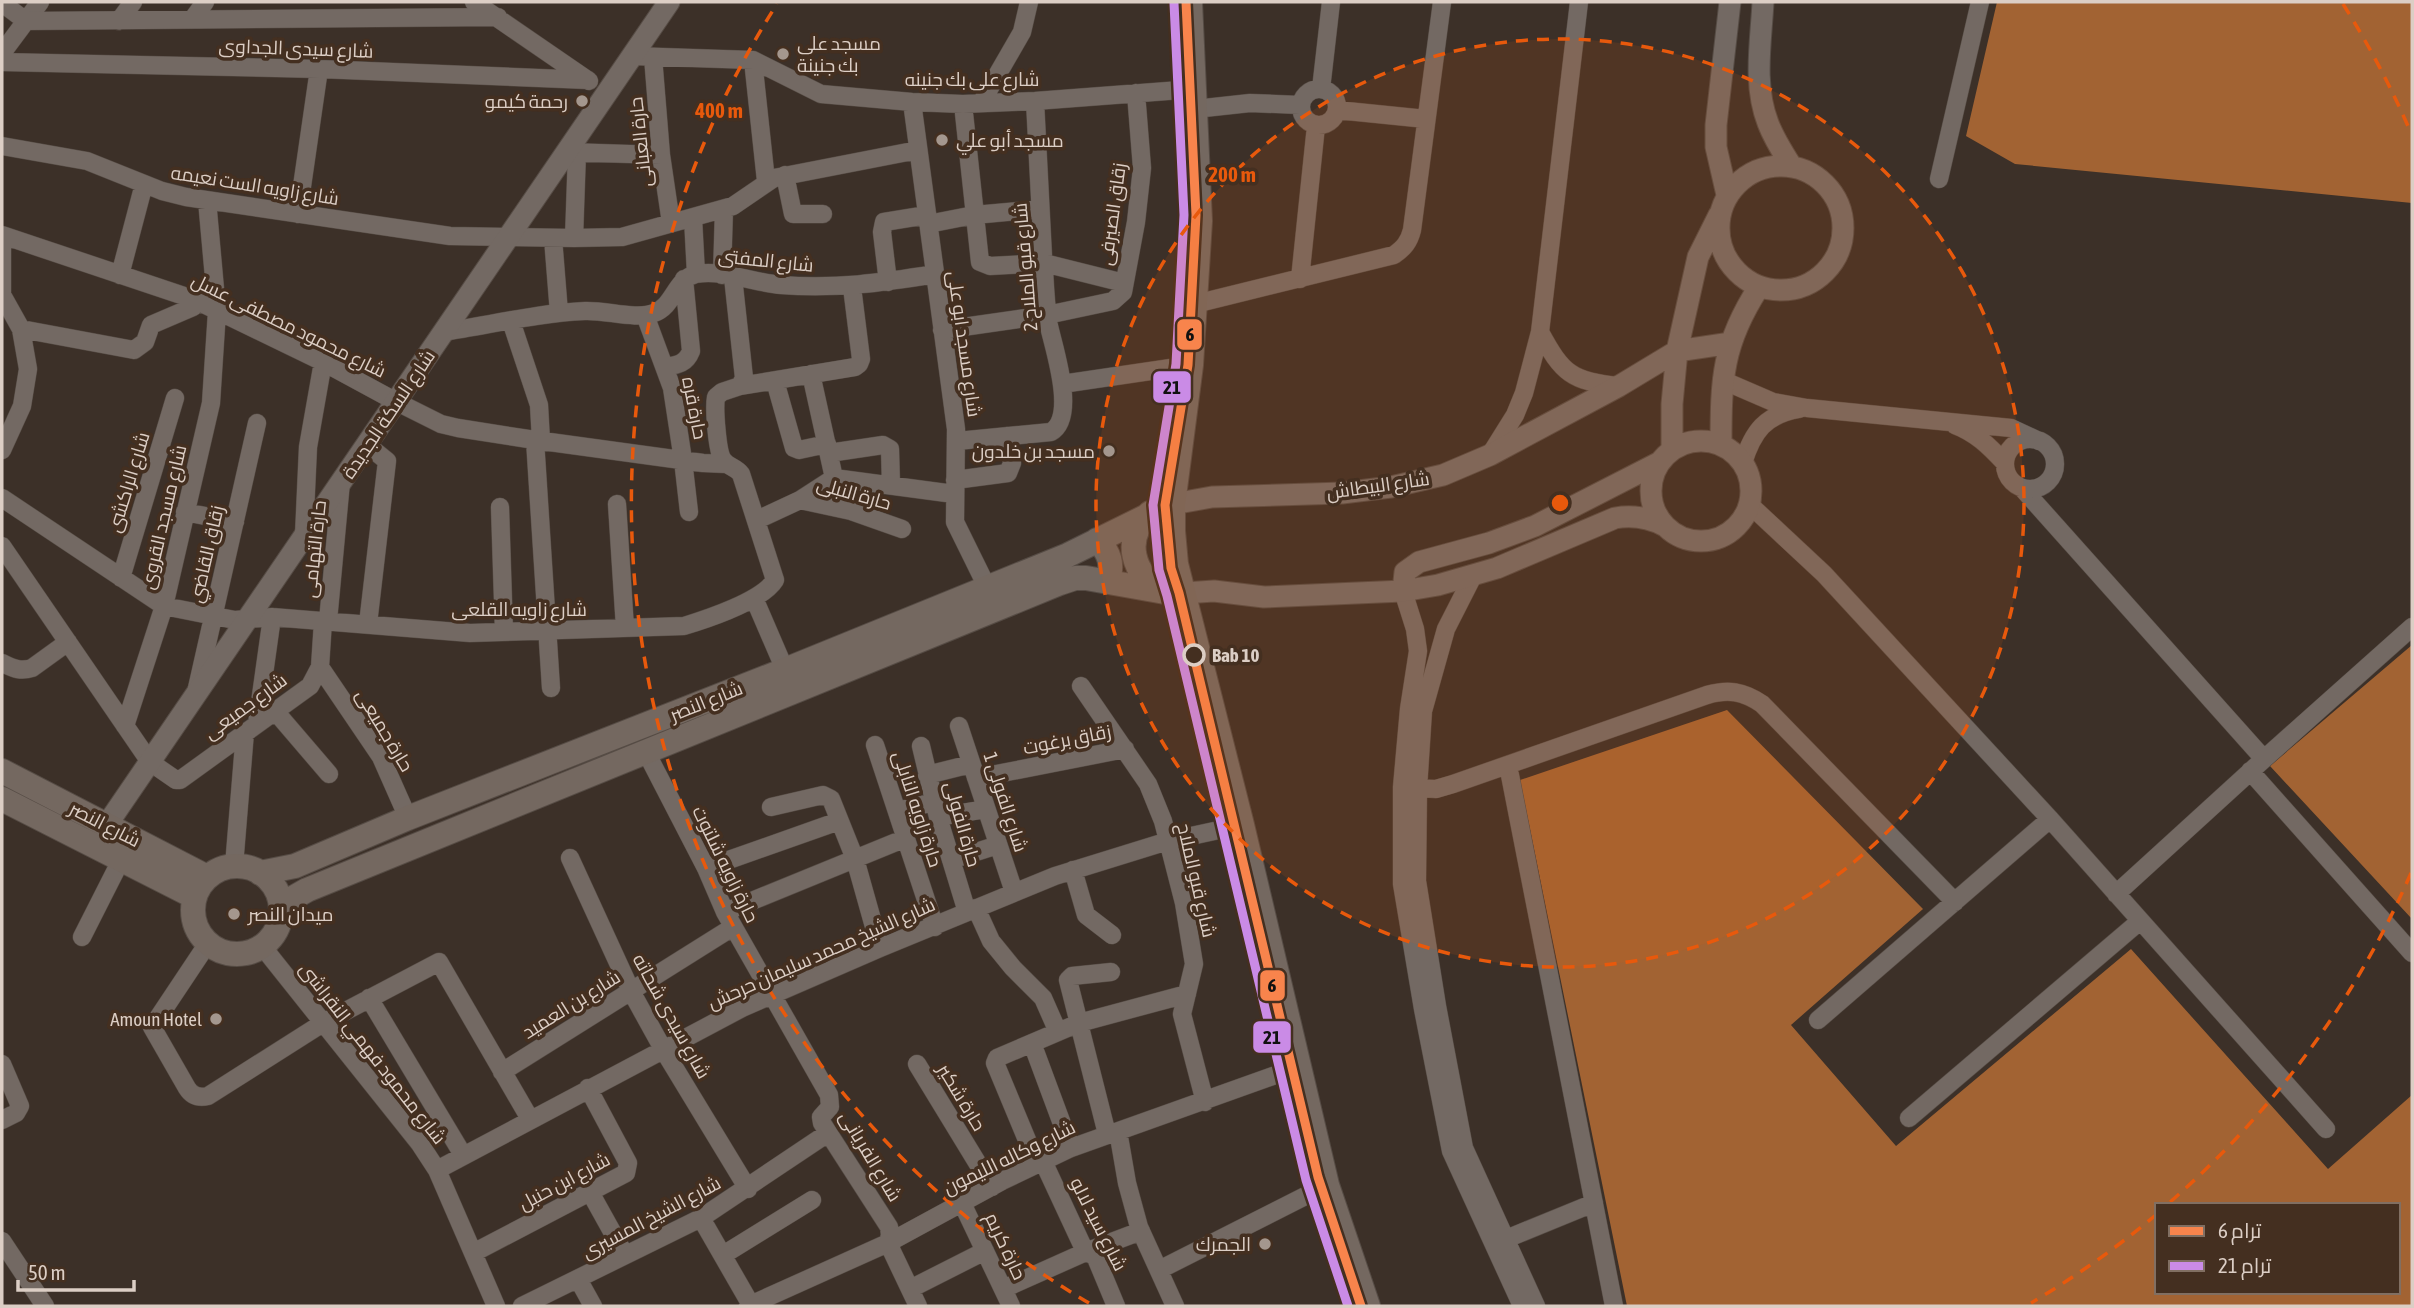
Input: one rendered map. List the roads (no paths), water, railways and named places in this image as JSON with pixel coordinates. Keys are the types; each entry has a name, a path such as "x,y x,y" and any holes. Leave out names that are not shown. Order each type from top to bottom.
{"main road":[{"path":"1190,2 1200,221 1191,365 1173,504 1176,564 1242,825 1327,1185 1368,1306"},
{"name":"شارع النصر","path":"260,873 295,866 408,818 785,670 1068,555 1147,516 1153,510 1173,504"},
{"path":"1147,516 1134,539 1136,565 1143,577 1153,586 1183,592"},
{"path":"1097,540 1110,559 1108,582"},
{"name":"شارع النصر","path":"281,911 293,898 307,890 1060,583 1075,578 1183,592"},
{"name":"شارع النصر","path":"2,771 106,825 201,887"},
{"name":"شارع النصر","path":"3,806 121,860 201,887"},
{"path":"234,866 247,867 260,873 275,889 281,911 276,930 262,946 249,952 221,951 208,943 195,922 193,910 201,887 215,872 234,866"}],"street":[{"path":"2,53 40,2"},
{"path":"119,21 133,2"},
{"path":"192,20 205,2"},
{"path":"285,19 296,2"},
{"path":"357,19 368,2"},
{"path":"474,2 607,92"},
{"name":"شارع السكة الجديدة","path":"106,825 395,401 508,238 572,152 607,92 642,56 669,2"},
{"path":"981,103 1023,32 1029,2"},
{"path":"1321,89 1331,2"},
{"path":"1195,304 1394,255 1403,249 1412,230 1442,2"},
{"path":"1490,456 1524,393 1539,332 1579,2"},
{"path":"1665,526 1655,511 1651,494 1652,477 1666,456 1678,351 1698,257 1724,204 1740,181 1755,171 1792,167 1816,177 1829,189 1838,204 1843,221 1842,239 1837,256 1826,271 1812,282 1795,289 1759,287 1743,278 1730,265 1718,231 1724,204 1716,147 1730,2"},
{"path":"1763,2 1759,77 1761,101 1768,124 1792,167"},
{"path":"1938,179 1980,2"},
{"path":"2,3 26,20 498,18"},
{"name":"شارع على بك جنينه","path":"642,56 753,60 821,94 912,102 962,104 1136,93 1300,105"},
{"name":"حارة العبانى","path":"642,56 662,155 671,223"},
{"path":"753,60 766,181"},
{"name":"شارع سيدى الجداوى","path":"2,62 319,69 588,80"},
{"path":"298,214 319,69"},
{"path":"1321,89 1336,100 1337,110 1333,119 1326,124 1316,125 1308,122 1302,115 1300,105 1311,90 1321,89"},
{"name":"زقاق الصيرفى","path":"1121,290 1139,203 1142,168 1136,93"},
{"name":"شارع قبو الملاح 2","path":"1007,436 1051,432 1057,428 1063,401 1062,384 1047,315 1035,101"},
{"name":"شارع مسجد ابو على","path":"912,102 957,441 955,522 986,587"},
{"path":"942,330 1047,315 1113,301 1121,290 1044,263 982,265 979,258 962,104"},
{"path":"1337,110 1426,119"},
{"path":"1300,279 1316,125"},
{"name":"شارع زاويه الست نعيمه","path":"2,146 87,162 162,191 207,200 450,236 508,238 622,237 724,209 748,197 766,181 785,175 918,150"},
{"path":"574,238 572,152 662,155"},
{"path":"785,175 793,214 823,214"},
{"path":"120,275 144,184"},
{"name":"شارع مسجد القروى","path":"125,726 164,606 211,403 217,311 207,200"},
{"path":"724,209 727,276 744,378 740,386"},
{"path":"888,282 882,232 884,222 1040,209"},
{"path":"664,367 680,365 689,357 691,351 690,277 693,218"},
{"path":"2,235 2,295 21,328 28,369 22,406 2,450"},
{"name":"شارع محمود مصطفى عسل","path":"2,235 197,301 450,426 538,441 726,464"},
{"path":"553,238 559,313"},
{"name":"شارع المفتى","path":"690,277 727,276 782,285 852,287 935,274"},
{"path":"443,332 559,313 595,311 645,315 657,312 667,304 690,277"},
{"path":"757,520 739,470 726,464 720,457 715,400 722,392 740,386 855,367 859,364 852,287"},
{"path":"1721,445 1721,380 1743,312 1759,287"},
{"path":"21,328 134,350 145,342 151,325 193,307 197,301"},
{"name":"حارة قره","path":"645,315 672,388 689,512"},
{"path":"511,321 539,405 538,441 551,688"},
{"path":"1539,332 1554,359 1572,375 1594,384 1619,386"},
{"path":"1678,351 1731,343"},
{"name":"شارع البيطاش","path":"1173,504 1212,497 1342,493 1391,487 1443,474 1490,456 1678,351"},
{"path":"304,535 308,447 323,362"},
{"path":"1062,384 1191,365"},
{"path":"811,374 834,478"},
{"path":"1721,380 1773,402 1807,408 2011,428 2039,441 2051,450 2054,457 2053,475 2040,488 2022,488"},
{"path":"775,381 794,448 799,450 887,446 890,449 891,485"},
{"name":"شارع الراكشى","path":"121,578 175,398"},
{"path":"1743,463 1749,442 1759,428 1773,417 1787,411 1807,408"},
{"path":"1949,422 1968,429 2004,462"},
{"name":"زقاق القاضي","path":"196,695 257,423"},
{"path":"800,500 834,478 891,485 954,487 1008,473 1012,463 1007,436 957,441"},
{"path":"2039,441 2024,440 2010,448 2004,462 2011,481 2022,488 2412,953"},
{"path":"1183,592 1264,597 1403,592 1473,576 1521,559 1615,518 1636,516 1656,521 1679,536 1696,540 1713,539 1730,532 1742,520 1749,504 1749,476 1743,463 1733,452 1721,445 1704,441 1687,442 1666,456 1524,530 1466,551 1419,562 1405,572 1403,592 1415,629 1418,651 1409,709 1410,788 1417,881 1430,1008 1451,1151 1522,1306"},
{"path":"366,444 387,461 368,624"},
{"name":"حارة التهامى","path":"325,621 341,481"},
{"path":"2,498 164,606"},
{"name":"حارة النبلى","path":"757,520 800,500 851,511 902,529"},
{"path":"617,504 625,628"},
{"path":"1749,504 1824,574 2050,820 2326,1129"},
{"path":"500,507 504,632"},
{"path":"185,512 235,522"},
{"name":"شارع زاويه القلعى","path":"164,606 234,620 272,618 470,633 684,626 754,598 771,587 775,576 757,520"},
{"path":"2,546 150,762"},
{"path":"1410,788 1423,711 1446,629 1473,576"},
{"path":"754,598 785,670"},
{"path":"234,866 251,728 272,618"},
{"path":"320,667 325,621"},
{"path":"2116,894 2412,626"},
{"path":"2,663 19,670 32,668 68,642"},
{"name":"شارع جميعى","path":"150,762 180,780 310,686 320,667"},
{"name":"حارة جميعى","path":"320,667 381,757 408,818"},
{"name":"شارع قبو الملاح","path":"1082,686 1156,801 1168,841 1184,903 1194,964 1182,1014 1205,1102"},
{"path":"1410,788 1436,789 1453,784 1707,695 1736,691 1762,704 1955,902"},
{"path":"275,711 329,774"},
{"name":"شارع الفولى 1","path":"959,726 1014,892"},
{"name":"حارة زاويه النابلى","path":"875,745 935,927"},
{"name":"حارة الفولى","path":"921,746 951,860 972,910 991,941 1043,998 1058,1032"},
{"name":"زقاق برغوت","path":"927,775 974,771 1125,749"},
{"name":"حارة زاويه شلتوت","path":"645,750 706,868 729,920 771,995"},
{"path":"1508,765 1614,1306"},
{"path":"771,807 827,795 831,799 855,859 880,948"},
{"path":"897,811 986,809"},
{"path":"1818,1020 2050,820"},
{"path":"706,868 839,821"},
{"name":"شارع الشيخ محمد سليمان حرحش","path":"437,1170 663,1049 771,995 880,948 1073,870 1168,841 1242,825"},
{"name":"شارع بن العميد","path":"502,1072 631,991 729,920 855,859 906,838"},
{"path":"951,860 998,845"},
{"name":"شارع سيدى شحاته","path":"570,858 631,991 748,1189"},
{"path":"82,937 121,860"},
{"path":"1073,870 1086,915 1112,935"},
{"path":"1909,1118 2140,920"},
{"path":"208,943 152,1027 190,1093 198,1097 208,1096 323,1023 439,962 530,1119"},
{"name":"شارع محمود فهمي النقراشى","path":"262,946 420,1144 437,1170 475,1252 496,1306"},
{"path":"1111,972 1069,977 1079,1023 1141,1231 1175,1306"},
{"path":"1071,1148 1032,1043 1079,1023 1187,994"},
{"name":"شارع الفريانى","path":"771,995 829,1095 830,1107 821,1120 889,1227 888,1243 918,1306"},
{"path":"369,998 463,1156"},
{"path":"1430,1008 1464,1148 1536,1306"},
{"name":"شارع سيد لالو","path":"1032,1043 1000,1056 995,1063 1040,1163 1083,1247 1096,1258 1116,1306"},
{"path":"2,1064 20,1106 16,1113 2,1120"},
{"name":"حارة شكير","path":"917,1064 992,1187"},
{"name":"شارع وكاله الليمون","path":"749,1305 888,1243 1071,1148 1298,1067"},
{"name":"شارع ابن حنبل","path":"475,1252 626,1173 629,1167 588,1088"},
{"name":"شارع الشيخ المسيرى","path":"522,1306 701,1219 828,1133"},
{"path":"1159,1270 1327,1185"},
{"path":"590,1192 625,1255"},
{"path":"723,1255 812,1200"},
{"name":"حارة كريم","path":"962,1203 1011,1306"},
{"path":"1506,1239 1594,1203"},
{"path":"701,1219 749,1305"},
{"path":"1003,1289 1141,1231"},
{"path":"2,1241 45,1306"},
{"path":"910,1289 985,1251"},
{"path":"578,1279 593,1306"}],"tram line":[{"name":"6","path":"1186,2 1196,215 1188,365 1165,505 1171,568 1318,1177 1361,1306"},
{"name":"21","path":"1174,3 1184,215 1176,364 1153,505 1159,570 1306,1180 1348,1306"}],"place":[{"name":"مسجد على بك جنينة","path":"783,54"},
{"name":"رحمة كيمو","path":"582,101"},
{"name":"مسجد أبو علي","path":"942,140"},
{"name":"مسجد بن خلدون","path":"1109,451"},
{"name":"Bab 10","path":"1194,655"},
{"name":"ميدان النصر","path":"234,914"},
{"name":"Amoun Hotel","path":"216,1019"},
{"name":"الجمرك","path":"1265,1244"}]}
